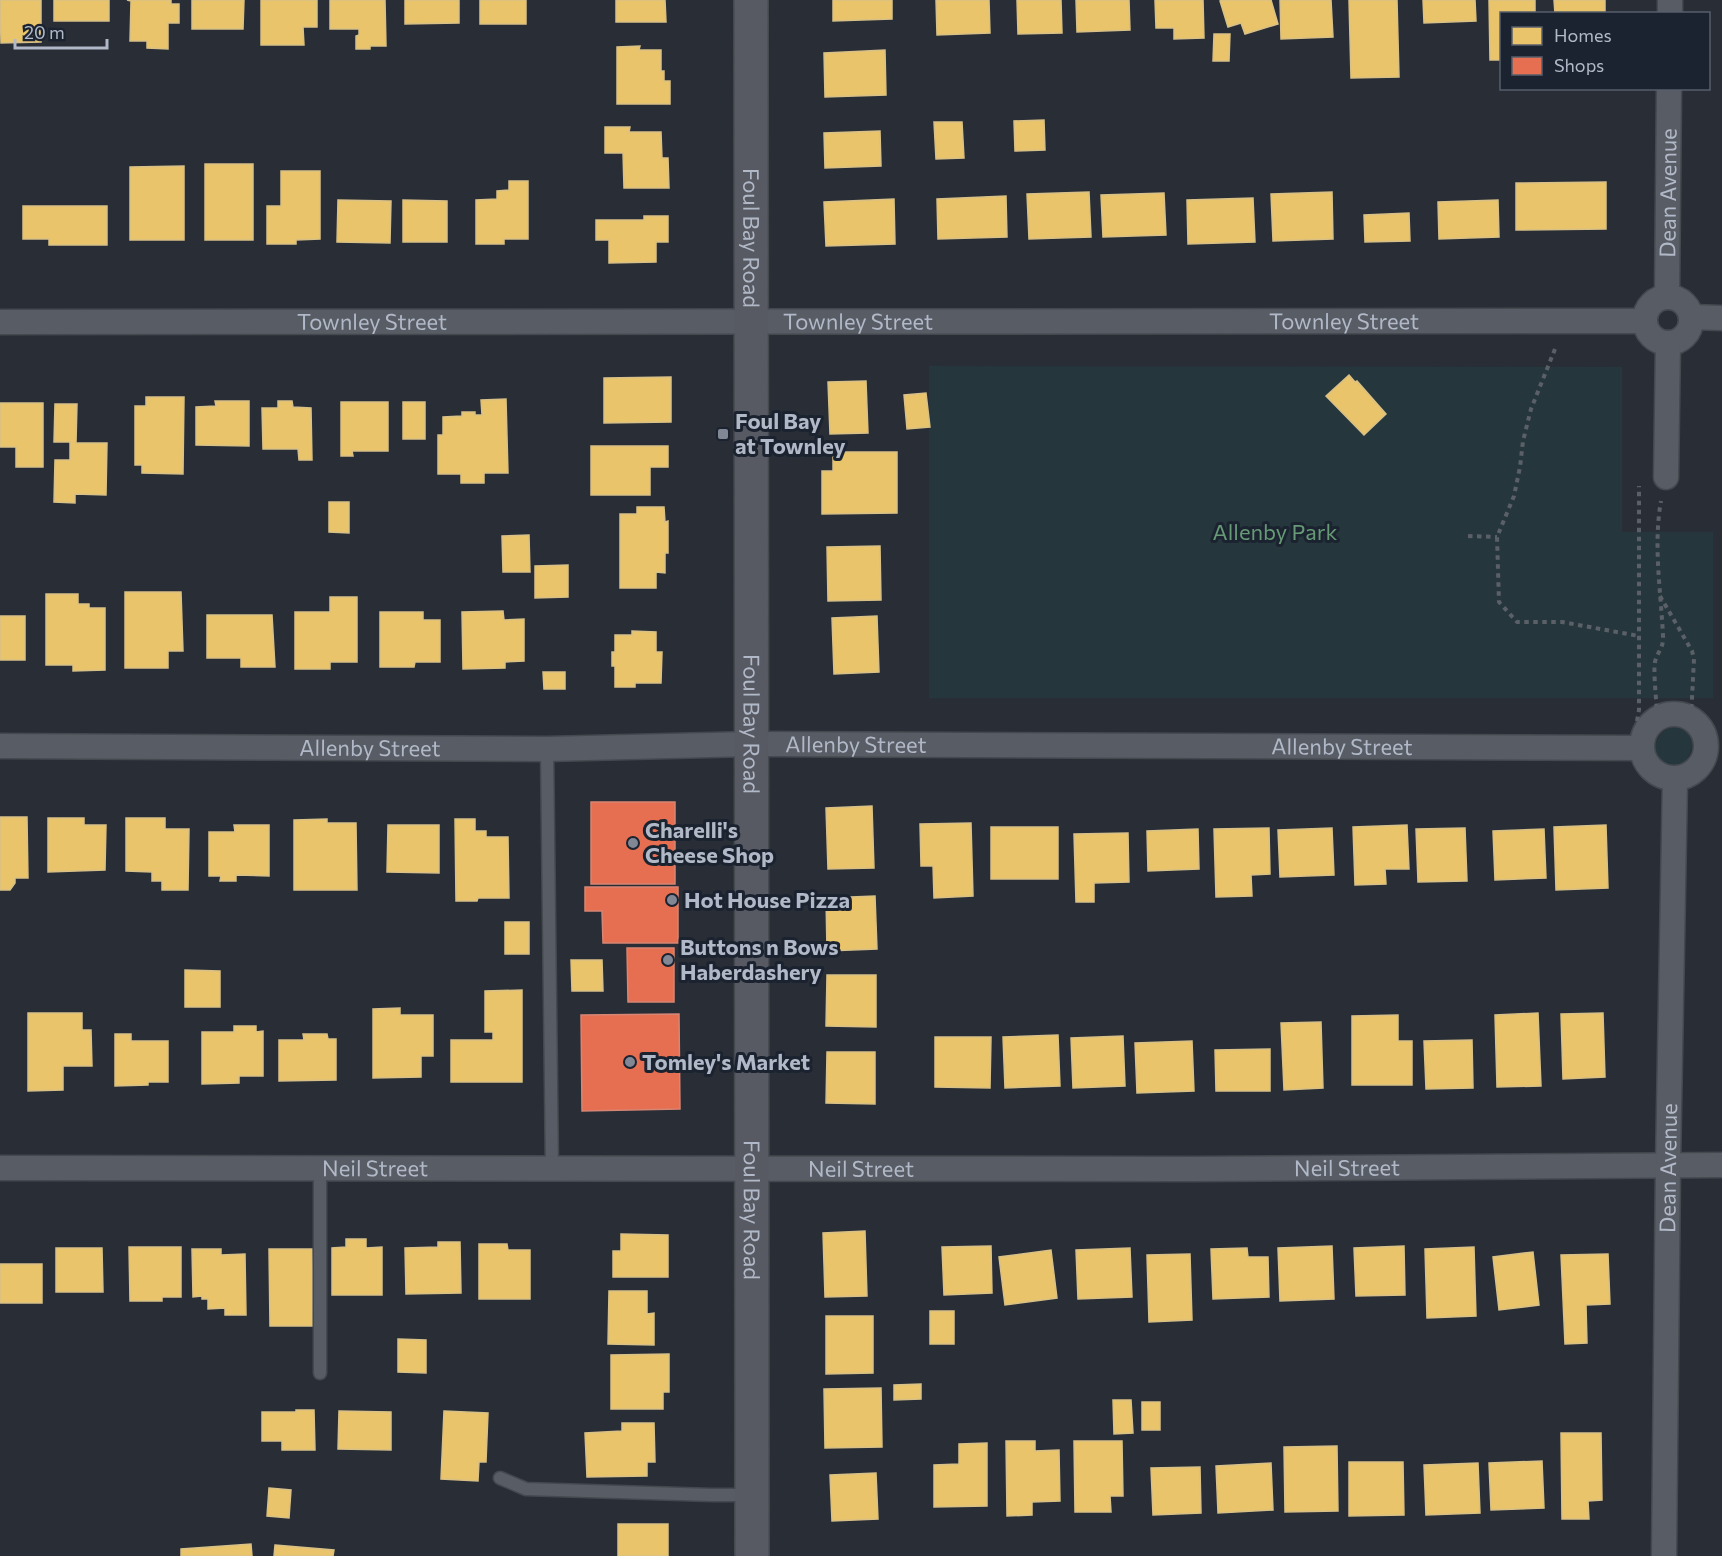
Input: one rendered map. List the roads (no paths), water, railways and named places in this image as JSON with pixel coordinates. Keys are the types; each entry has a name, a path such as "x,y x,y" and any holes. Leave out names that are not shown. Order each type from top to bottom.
{"main road":[{"name":"Foul Bay Road","path":"751,0 752,1556"}],"street":[{"name":"Dean Avenue","path":"1667,297 1669,90"},
{"path":"1667,297 1676,298 1683,303 1691,317 1690,327 1685,335 1668,344 1656,340 1648,332 1644,321 1646,311 1651,304 1667,297"},
{"path":"1691,317 1722,318"},
{"name":"Townley Street","path":"0,322 1644,321"},
{"path":"1666,477 1668,344"},
{"path":"1674,713 1690,717 1715,745 1691,774 1675,779 1659,775 1647,764 1636,748 1645,730 1657,717 1674,713"},
{"name":"Allenby Street","path":"0,746 547,749 752,744 1636,748"},
{"name":"Dean Avenue","path":"1664,1556 1675,779"},
{"name":"Neil Street","path":"0,1168 1192,1169 1722,1165"}],"lane":[{"path":"547,749 552,1169"},
{"path":"320,1168 320,1373"},
{"path":"500,1478 526,1489 752,1495"}],"place":[{"name":"Foul Bay at Townley","path":"723,434"},
{"name":"Charelli's Cheese Shop","path":"633,843"},
{"name":"Hot House Pizza","path":"672,900"},
{"name":"Buttons n Bows Haberdashery","path":"668,960"},
{"name":"Tomley's Market","path":"630,1062"}],"park label":[{"name":"Allenby Park","path":"1275,532"}]}
